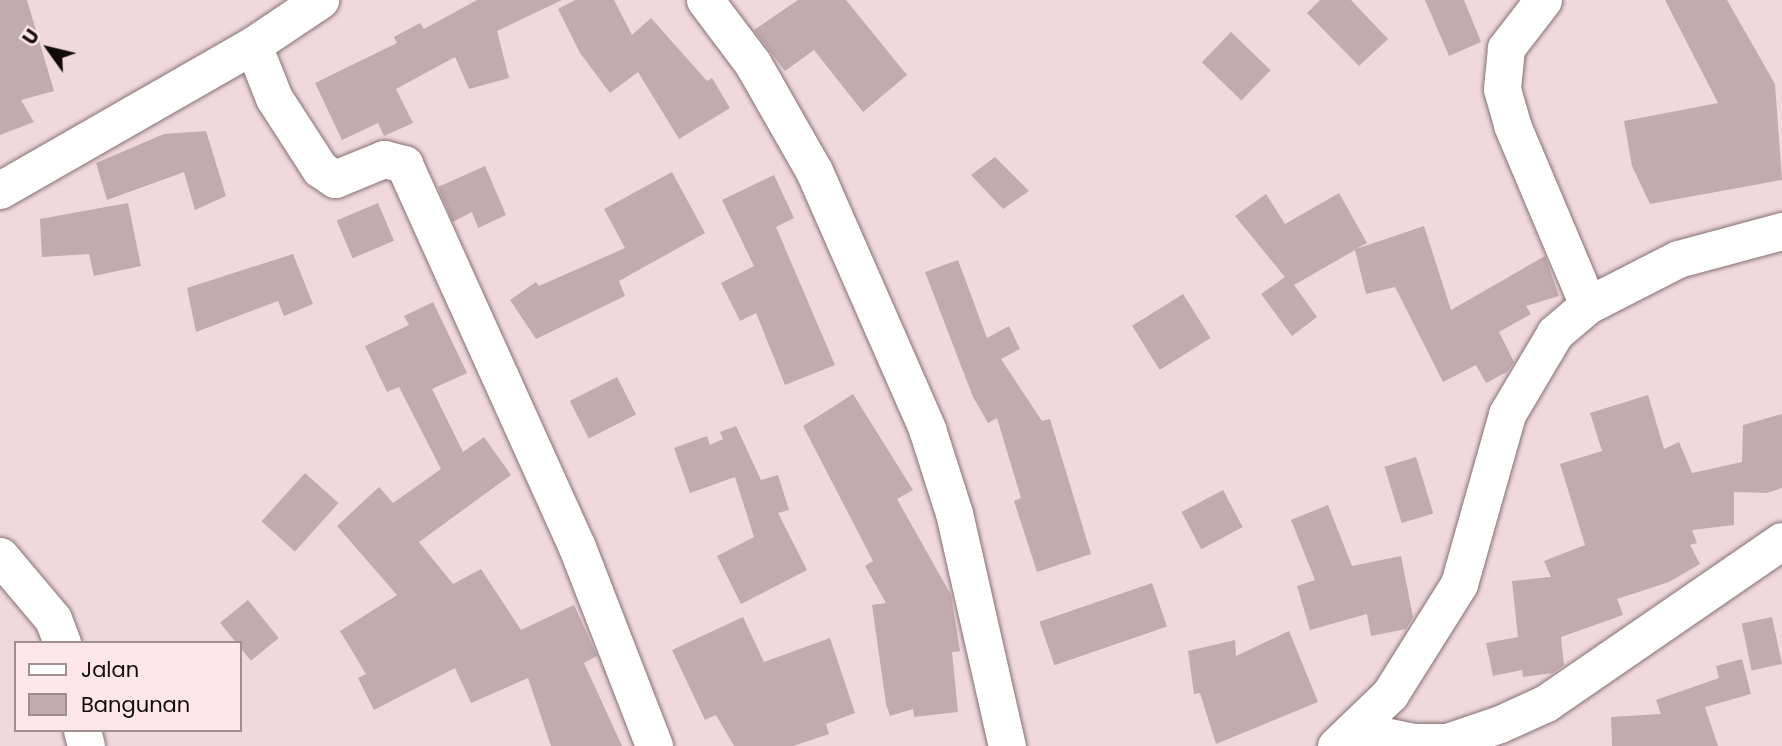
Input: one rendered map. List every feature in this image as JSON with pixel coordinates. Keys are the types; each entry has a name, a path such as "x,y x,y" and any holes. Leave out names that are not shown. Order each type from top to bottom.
{"street":[{"path":"0,190 253,45 320,0"},
{"path":"705,0 753,64 814,171 927,429 954,513 1007,746"},
{"path":"1543,0 1506,48 1502,89 1512,125 1588,305"},
{"path":"253,45 274,98 320,169 335,179 384,159 404,164 577,547 654,746"},
{"path":"1346,738 1396,684 1459,584 1507,414 1523,380 1555,333 1588,305 1678,259 1782,231"},
{"path":"1346,738 1447,742 1500,724 1546,703 1782,541"},
{"path":"0,556 53,619 61,641"}],"building":[{"path":"0,0 27,0 54,91 21,100 34,122 0,135"},
{"path":"477,0 562,0 497,31 509,78 469,89 455,57 396,89 413,123 384,136 378,123 342,140 315,83 397,43 394,37 420,23 424,29"},
{"path":"575,0 614,0 632,35 651,18 707,81 712,78 730,108 679,139 638,72 610,93 580,53 558,9"},
{"path":"798,0 846,0 907,75 863,112 814,50 785,71 754,30"},
{"path":"1320,0 1351,0 1388,39 1359,66 1307,13"},
{"path":"1425,0 1464,0 1481,42 1449,56"},
{"path":"1665,0 1727,0 1775,84 1782,180 1650,204 1632,166 1624,121 1718,103"},
{"path":"1231,32 1271,70 1241,100 1202,62"},
{"path":"206,131 226,196 195,210 184,172 107,200 96,163 164,134"},
{"path":"995,157 1029,191 1003,209 971,175"},
{"path":"485,166 506,215 478,228 472,212 453,222 438,187"},
{"path":"672,172 705,233 619,281 625,296 536,339 510,300 536,282 539,286 625,248 604,209"},
{"path":"774,175 794,218 776,227 835,365 785,385 756,313 740,321 721,283 754,266 722,200"},
{"path":"1339,193 1367,243 1356,249 1424,226 1451,310 1545,256 1559,296 1526,306 1531,314 1499,332 1514,362 1507,372 1486,383 1476,365 1443,382 1395,287 1366,294 1355,250 1294,285 1317,317 1292,336 1261,294 1285,277 1235,216 1266,194 1285,224"},
{"path":"128,203 141,266 94,276 89,254 42,257 40,219"},
{"path":"378,203 394,241 353,258 337,221"},
{"path":"293,254 313,304 284,316 278,301 196,332 187,288"},
{"path":"958,260 987,338 1009,326 1020,349 1001,359 1042,421 1050,419 1091,554 1037,572 1014,501 1021,498 997,418 988,423 973,397 925,272"},
{"path":"1183,294 1211,338 1160,370 1132,326"},
{"path":"433,302 467,373 432,389 463,452 484,437 511,475 419,542 453,584 481,569 521,630 574,605 597,656 584,663 622,746 551,746 528,678 471,703 455,668 374,710 358,678 366,674 340,631 397,595 337,526 379,487 393,503 441,469 399,387 387,392 365,346 409,325 404,316"},
{"path":"617,377 636,414 589,438 570,401"},
{"path":"853,394 913,490 897,499 951,595 960,651 952,652 958,712 914,717 913,709 890,716 886,704 872,605 886,603 865,566 873,561 803,426"},
{"path":"1648,395 1664,449 1679,442 1692,473 1742,462 1743,425 1782,414 1782,488 1767,493 1734,492 1734,525 1692,530 1697,543 1690,545 1700,564 1669,582 1617,599 1623,615 1561,637 1564,665 1553,673 1523,677 1522,670 1493,676 1486,643 1518,637 1512,581 1551,577 1544,561 1585,545 1560,464 1602,451 1590,413"},
{"path":"736,426 761,480 778,475 789,510 778,513 807,570 741,604 717,556 754,537 735,477 690,493 674,448 707,436 710,445 723,439 720,432"},
{"path":"1416,457 1433,513 1402,523 1384,467"},
{"path":"305,473 338,503 295,551 262,521"},
{"path":"1223,490 1243,527 1201,549 1182,512"},
{"path":"1328,505 1352,566 1401,556 1413,617 1406,629 1371,636 1367,614 1310,630 1297,586 1315,580 1291,520"},
{"path":"1152,583 1167,626 1054,665 1039,622"},
{"path":"248,600 279,638 251,661 242,650 242,641 235,641 220,623"},
{"path":"743,617 764,662 830,638 855,713 826,724 829,734 793,746 734,746 716,715 705,720 672,650"},
{"path":"1772,617 1782,664 1752,670 1742,623"},
{"path":"1289,631 1318,702 1216,744 1200,693 1194,694 1188,651 1235,640 1236,656"},
{"path":"1742,659 1751,694 1705,707 1718,746 1612,746 1611,717 1661,714 1656,700 1719,678 1716,666"}]}
